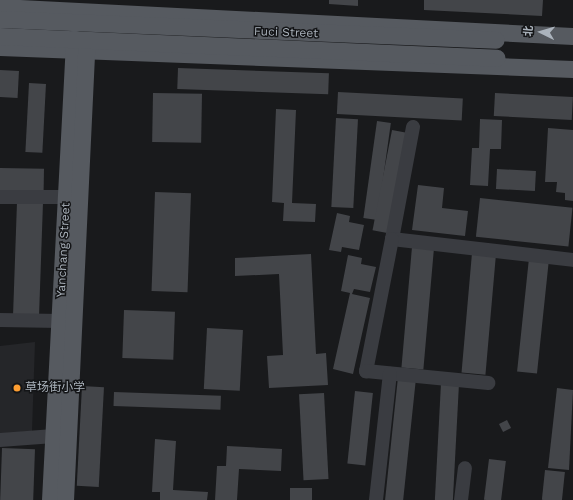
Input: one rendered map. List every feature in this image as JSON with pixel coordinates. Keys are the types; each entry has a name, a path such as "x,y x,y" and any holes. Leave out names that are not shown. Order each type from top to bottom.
{"main road":[{"path":"0,7 82,5 573,36"},
{"name":"Yanchang Street","path":"65,500 82,5"},
{"name":"Fuci Street","path":"0,19 496,40 573,45"},
{"name":"Fuci Street","path":"0,36 573,61"},
{"path":"0,47 573,69"},
{"name":"Yanchang Street","path":"50,500 67,197 80,51"}],"street":[{"path":"413,127 366,371 488,383"},
{"path":"0,197 67,197"},
{"path":"392,239 573,260"},
{"path":"0,320 60,321"},
{"path":"376,500 390,374"},
{"path":"0,440 54,436"},
{"path":"461,500 464,468"}],"shaded area":[{"name":"草场街小学","path":"35,342 32,431 0,434 0,346"}],"building":[{"path":"329,0 358,0 358,6 329,4"},
{"path":"424,0 543,0 542,16 424,10"},
{"path":"178,68 329,73 328,94 177,89"},
{"path":"0,70 19,71 18,98 0,97"},
{"path":"29,83 46,84 42,153 25,152"},
{"path":"338,92 463,99 462,121 337,114"},
{"path":"153,93 202,94 201,143 152,142"},
{"path":"495,93 573,97 572,120 494,116"},
{"path":"276,109 296,110 292,203 316,204 315,222 283,221 284,203 272,202"},
{"path":"336,118 358,119 353,208 331,207"},
{"path":"480,119 502,120 501,149 490,149 488,186 470,185 472,148 479,148"},
{"path":"377,121 391,123 377,220 363,218"},
{"path":"548,128 573,130 573,201 565,200 565,193 556,192 557,182 545,182"},
{"path":"392,130 407,133 387,233 373,230"},
{"path":"0,168 44,169 44,192 0,191"},
{"path":"497,169 536,171 535,191 496,189"},
{"path":"418,185 444,188 442,208 468,211 465,236 412,230"},
{"path":"155,192 191,193 188,292 152,291"},
{"path":"480,198 572,208 568,247 476,237"},
{"path":"17,202 43,203 39,317 13,316"},
{"path":"337,213 350,216 349,222 364,225 359,250 342,247 341,252 329,250"},
{"path":"412,247 434,249 423,369 401,368"},
{"path":"472,253 496,255 485,375 462,373"},
{"path":"311,254 316,354 326,353 328,385 269,388 267,356 283,355 279,274 235,276 235,258"},
{"path":"348,255 362,258 361,264 376,267 370,292 354,289 352,294 370,298 353,374 333,369 350,293 341,291"},
{"path":"529,258 549,260 537,373 517,371"},
{"path":"124,310 175,312 173,360 122,358"},
{"path":"207,328 243,330 240,391 204,389"},
{"path":"398,377 416,379 403,500 385,500"},
{"path":"441,383 459,384 453,500 435,500"},
{"path":"82,386 104,387 99,487 77,486"},
{"path":"557,388 573,390 569,470 548,468"},
{"path":"355,391 373,393 365,465 347,464"},
{"path":"114,392 221,396 220,410 114,406"},
{"path":"324,393 329,479 304,480 299,394"},
{"path":"507,420 511,428 503,432 499,424"},
{"path":"155,439 176,441 173,490 208,492 207,500 160,500 160,492 152,492"},
{"path":"227,446 282,449 281,471 239,469 237,500 215,500 217,466 226,466"},
{"path":"2,448 35,449 33,500 0,500"},
{"path":"489,459 506,461 501,500 484,500"},
{"path":"545,470 565,472 562,500 542,500"},
{"path":"290,488 312,488 312,500 290,500"}],"place":[{"name":"草场街小学","path":"17,388"}]}
